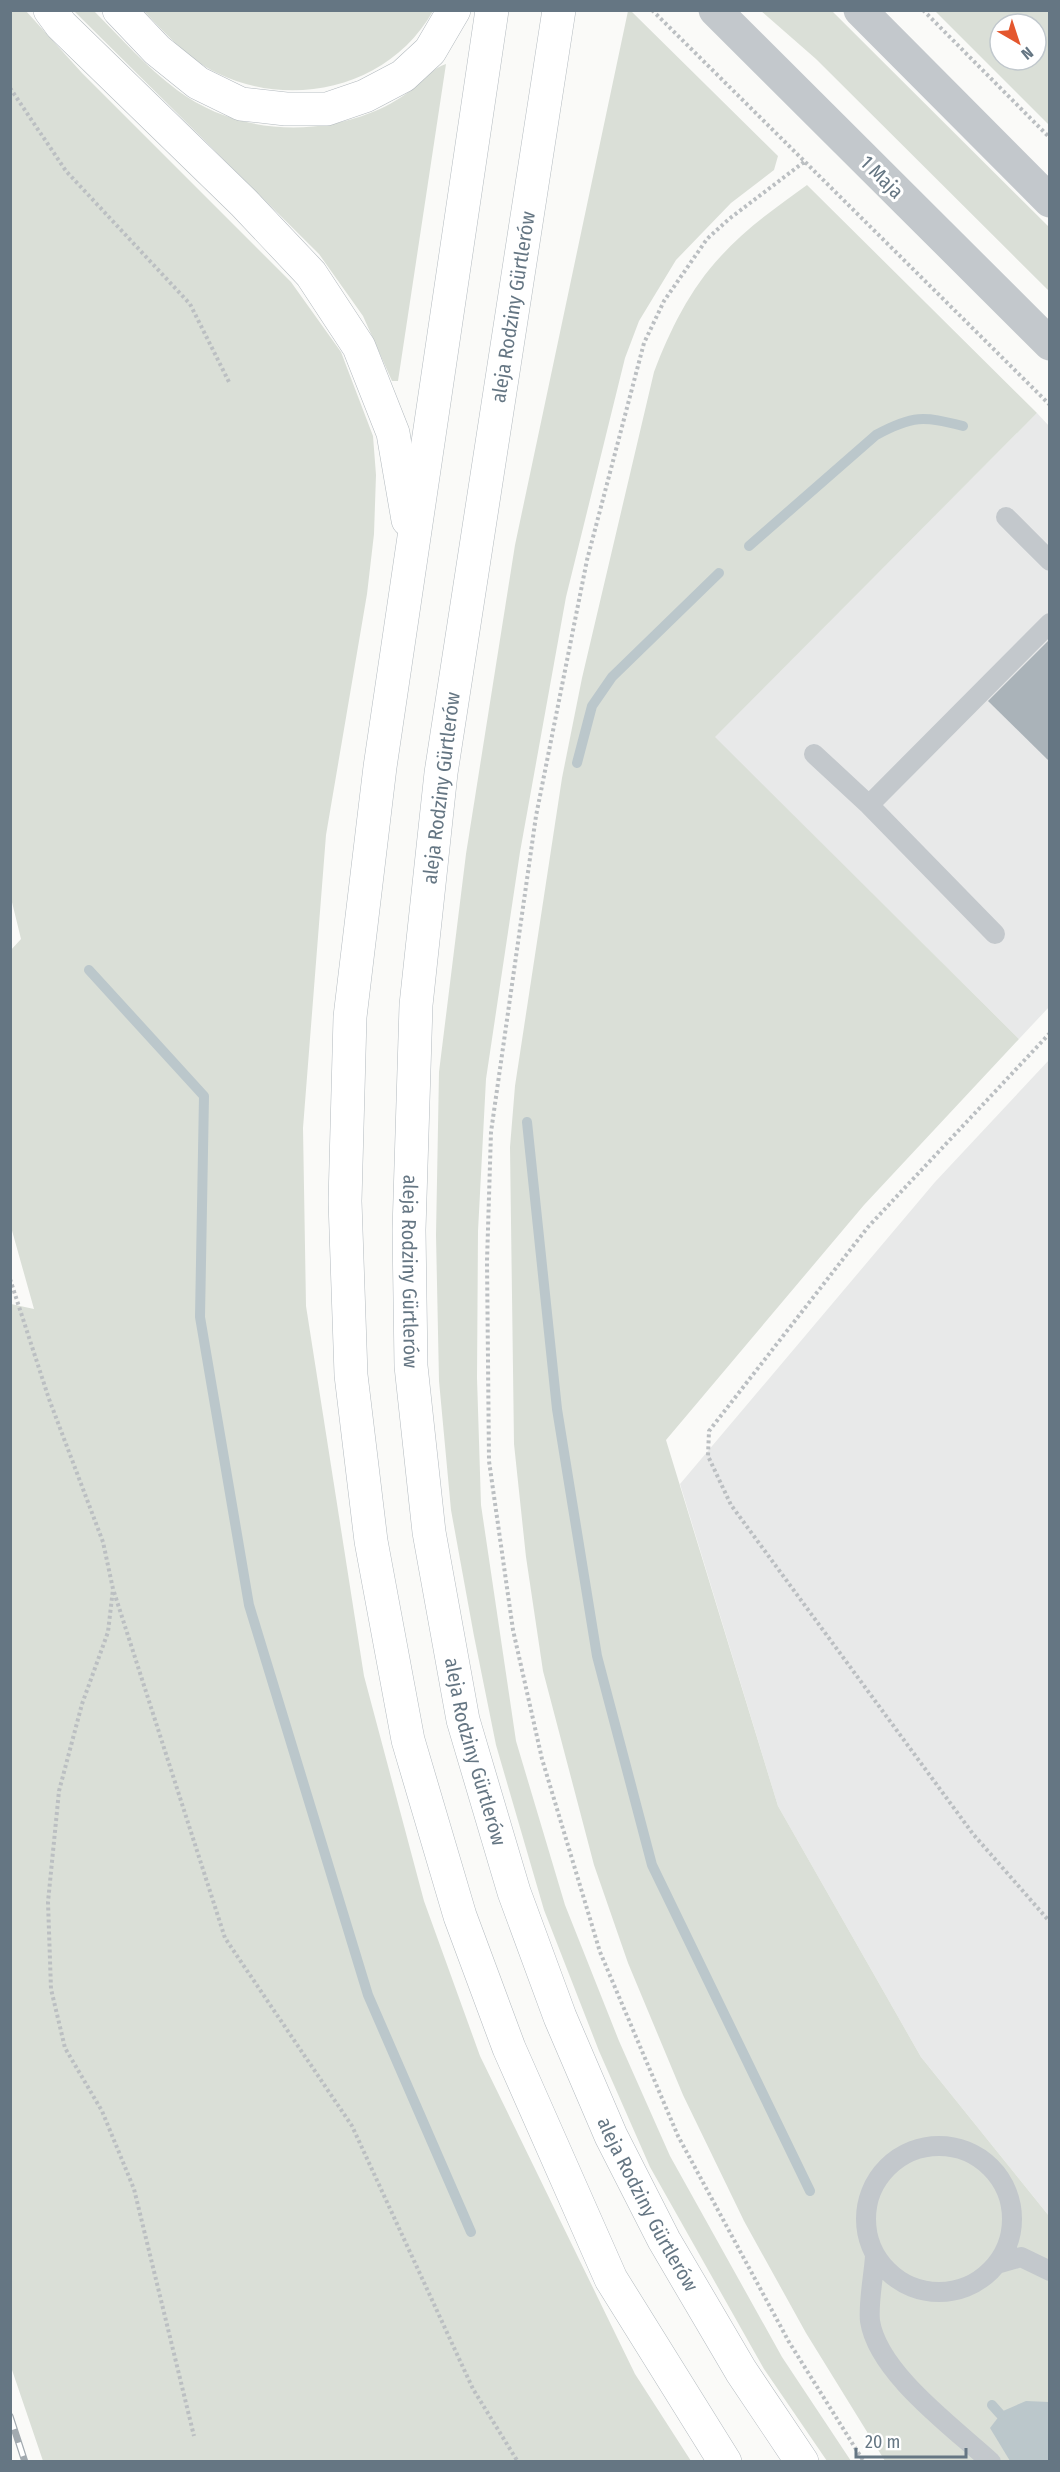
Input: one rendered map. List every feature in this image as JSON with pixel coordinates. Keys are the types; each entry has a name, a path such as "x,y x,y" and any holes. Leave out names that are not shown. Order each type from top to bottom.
{"main road":[{"path":"50,10 61,25 244,203 311,274 358,347 393,433 413,549"},
{"path":"119,10 158,51 198,83 241,104 286,109 327,109 365,96 402,76 430,51 454,10"},
{"path":"492,10 380,767 350,1017 345,1201 351,1375 371,1541 408,1740 460,1916 509,2048 611,2279 725,2462"},
{"name":"aleja Rodziny Gürtlerów","path":"559,10 441,773 416,1005 409,1230 411,1366 429,1532 463,1720 514,1892 560,2017 611,2136 663,2240 741,2371 802,2462"}],"street":[{"name":"1 Maja","path":"715,10 1050,344"},
{"path":"860,10 1050,201"}],"lane":[{"path":"1006,517 1050,561"},
{"path":"869,805 1050,623"},
{"path":"814,754 869,805 995,934"},
{"path":"933,2146 958,2148 980,2158 1002,2182 1009,2196 1013,2220 1008,2243 997,2264 980,2281 958,2290 934,2293 910,2287 890,2275 875,2256 867,2233 866,2208 874,2185 895,2161 909,2152 933,2146"},
{"path":"875,2256 870,2320 883,2357 903,2381 991,2462"},
{"path":"997,2264 1021,2257 1050,2271"}],"path":[{"path":"652,10 1050,405"},
{"path":"923,10 1050,138"},
{"path":"10,88 66,171 190,304 229,382"},
{"path":"804,162 729,219 707,239 663,301 644,343 587,560 536,816 491,1131 487,1261 489,1461 513,1630 542,1759 600,1952 684,2146 789,2342 864,2462"},
{"path":"1050,1033 868,1227 709,1431 708,1456 731,1505 974,1834 1050,1922"},
{"path":"10,1279 49,1399 103,1542 113,1589 225,1938 352,2126 473,2389 518,2462"},
{"path":"113,1589 108,1632 82,1704 59,1791 48,1902 51,1989 66,2048 102,2111 134,2189 194,2436"}],"shaded area":[{"path":"10,11 26,11 82,73 291,282 341,352 373,436 376,475 374,534 367,594 326,835 303,1128 306,1306 364,1676 424,1901 480,2056 635,2374 691,2461 43,2461 11,2367 11,1304 34,1309 11,1227 10,951 21,939 10,894"},
{"path":"74,11 94,11 155,72 198,104 246,122 270,126 296,128 321,126 370,113 401,98 432,72 446,64 398,381 392,381 363,316 319,254"},
{"path":"144,11 433,11 414,37 392,58 366,74 337,84 307,90 277,90 246,84 206,67 169,37"},
{"path":"628,11 631,11 778,156 774,170 731,203 676,260 639,321 625,358 566,597 520,852 486,1079 478,1231 477,1378 481,1505 516,1741 565,1905 619,2041 670,2156 782,2357 851,2461 827,2461 764,2369 650,2167 599,2051 544,1910 496,1745 474,1636 451,1510 439,1381 436,1235 439,1072 466,854 515,545"},
{"path":"761,11 832,11 1049,227 1049,291 816,59"},
{"path":"935,11 1049,11 1049,125 996,72 1048,72 1048,12 988,12 988,64"},
{"path":"807,185 1037,413 715,737 1019,1039 864,1205 666,1440 778,1806 921,2057 1049,2216 1049,2461 885,2461 806,2333 744,2221 683,2095 628,1963 594,1865 543,1671 526,1557 514,1444 510,1147 515,1086 562,778 582,678 654,372 667,341 690,296 721,256 751,227"},
{"path":"1037,413 1049,426 1049,1007 1019,1039 714,737"},
{"path":"1049,1060 1049,2216 921,2057 778,1806 680,1484 935,1182"},
{"path":"1026,2401 1049,2402 1049,2461 1010,2461 990,2428 1003,2411"}],"building":[{"path":"1050,639 1050,762 988,701"}],"waterway":[{"path":"749,546 876,435 918,419 938,420 963,426"},
{"path":"577,763 592,706 612,677 719,573"},
{"path":"89,970 204,1096 200,1317 249,1605 368,1995 471,2232"},
{"path":"527,1122 557,1409 597,1656 652,1865 810,2191"},
{"path":"992,2405 1000,2414"}],"railway":[{"path":"10,2416 25,2462"}]}
